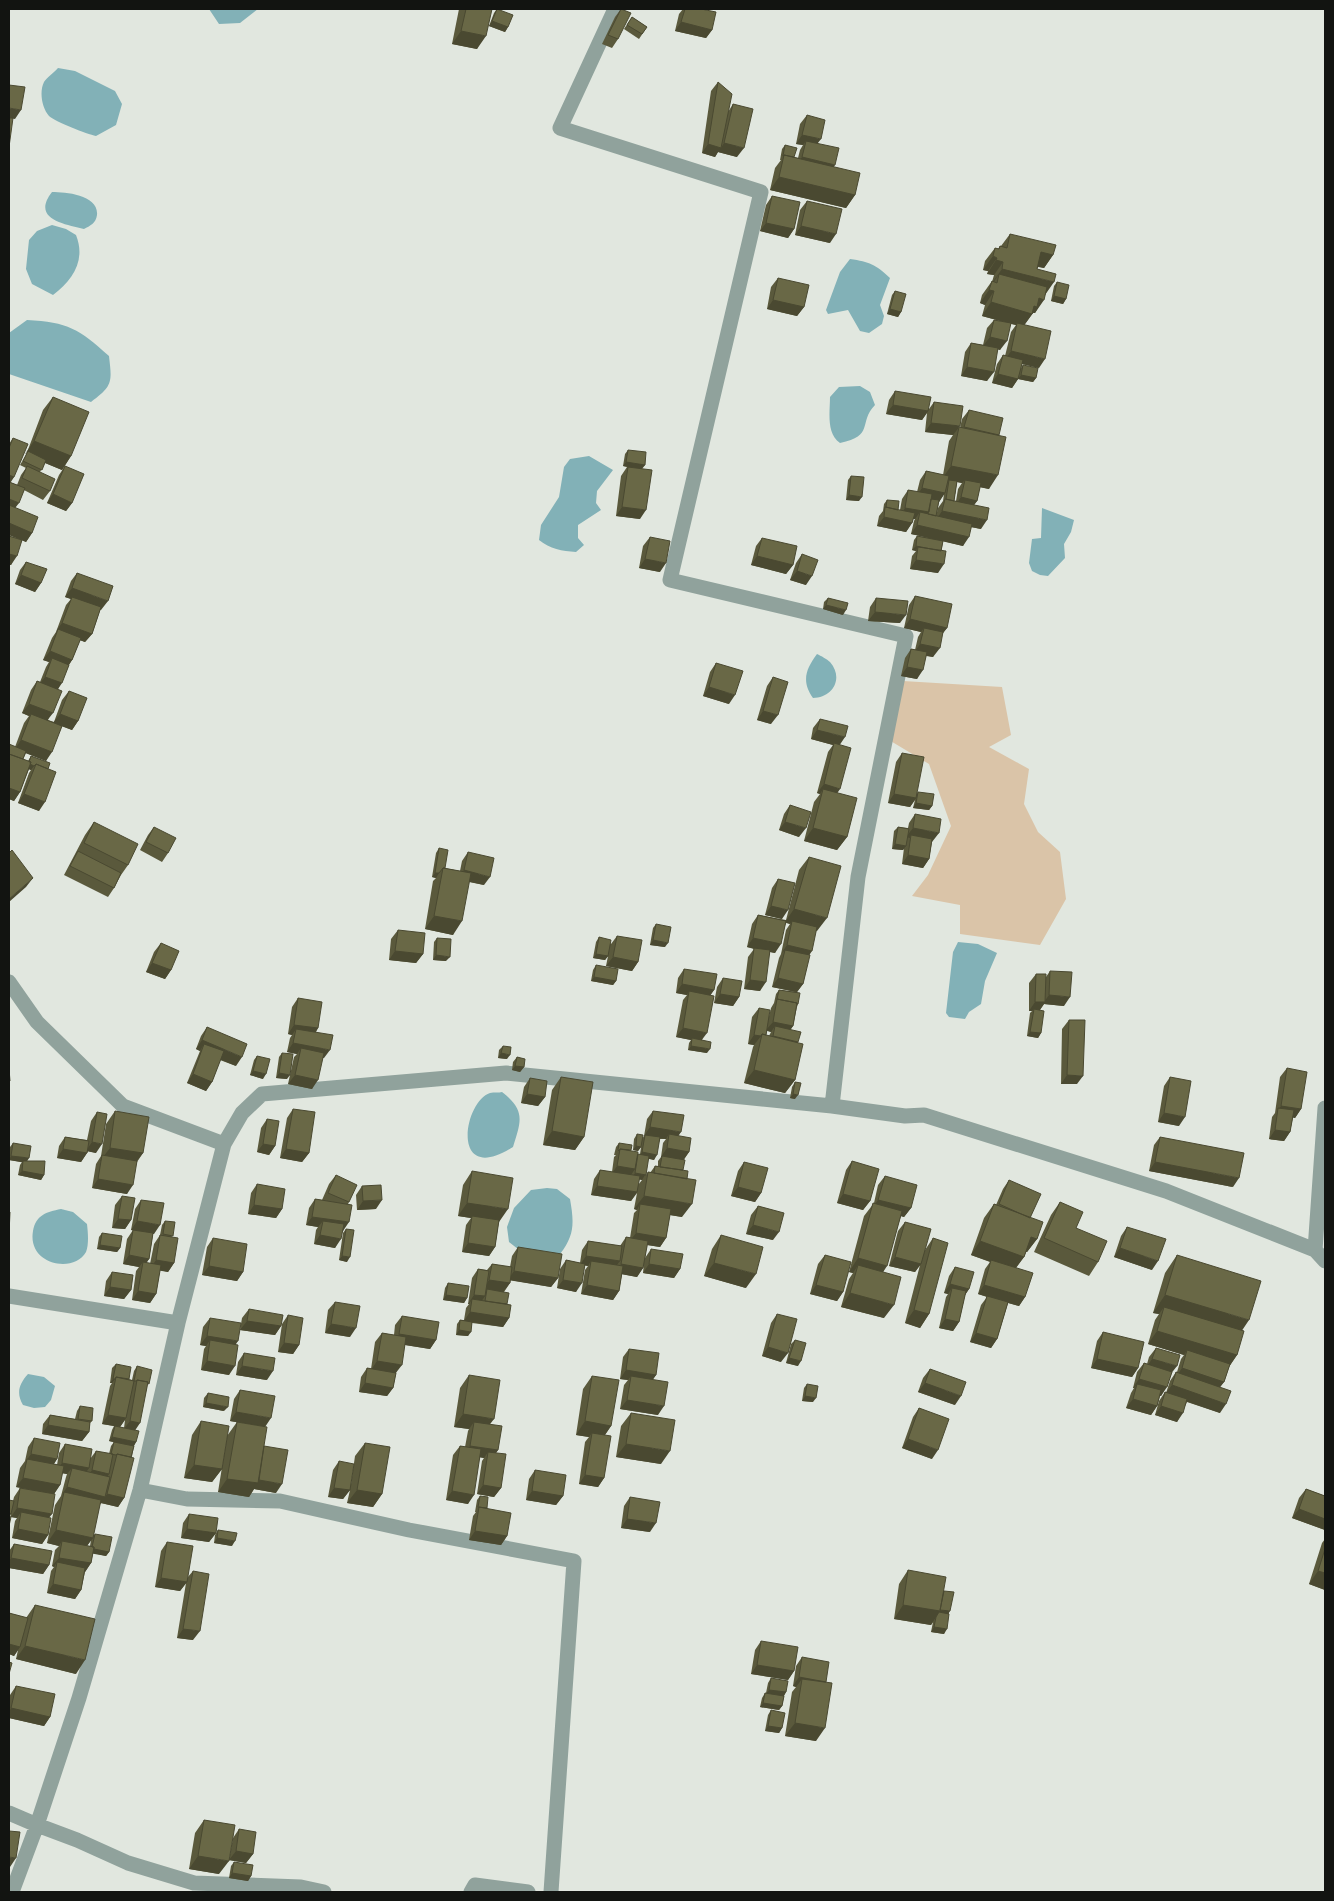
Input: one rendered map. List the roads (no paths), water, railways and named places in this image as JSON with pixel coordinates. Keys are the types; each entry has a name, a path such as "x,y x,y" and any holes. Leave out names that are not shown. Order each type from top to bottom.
{"street":[{"path":"615,9 560,128 761,192 670,580 906,636 858,877 832,1106"},
{"path":"9,982 37,1022 123,1106 224,1144"},
{"path":"12,1892 37,1825 79,1698 140,1490 178,1323 224,1144 242,1113 262,1094 506,1073 832,1106 905,1116 924,1115 1166,1191 1320,1256 1325,1108"},
{"path":"9,1296 178,1323"},
{"path":"140,1490 187,1499 280,1501 409,1530 574,1562 551,1892"},
{"path":"9,1813 128,1863 194,1883 301,1887 324,1892"},
{"path":"471,1892 475,1885 528,1892"}],"water":[{"path":"209,9 258,9 240,23 219,24"},
{"path":"58,68 75,71 115,91 122,104 116,125 96,136 72,128 49,116 42,100 42,86 45,80"},
{"path":"52,192 73,194 93,203 97,215 94,222 84,229 53,219 45,208"},
{"path":"52,225 66,229 76,235 79,244 76,269 66,283 53,295 32,284 26,269 29,240 37,231"},
{"path":"850,259 872,264 890,278 880,305 884,316 882,324 869,333 860,331 848,310 828,314 826,310 840,272"},
{"path":"27,320 63,325 81,333 109,356 111,372 109,383 104,392 91,402 9,374 9,333"},
{"path":"860,386 870,392 875,405 867,417 862,432 851,440 840,443 831,428 829,416 830,397 839,387"},
{"path":"589,456 613,470 597,491 596,503 601,510 578,525 578,538 584,545 576,552 561,550 543,543 539,540 541,525 559,497 564,467 570,459"},
{"path":"1042,508 1074,520 1071,532 1064,544 1065,558 1048,576 1032,571 1029,563 1032,539 1041,538"},
{"path":"817,654 830,662 836,674 836,680 831,691 826,695 813,698 807,686 806,675"},
{"path":"958,942 978,944 997,953 985,981 981,1004 969,1012 965,1019 949,1017 946,1013 953,952"},
{"path":"502,1092 515,1105 520,1117 513,1147 493,1157 479,1157 471,1150 468,1138 473,1111 481,1100 490,1093"},
{"path":"557,1189 570,1199 573,1222 571,1234 560,1254 523,1253 509,1242 507,1227 514,1208 531,1190"},
{"path":"61,1209 73,1212 87,1224 88,1246 86,1252 80,1259 72,1263 53,1263 37,1252 33,1243 34,1226 39,1218 46,1213"},
{"path":"28,1374 44,1377 55,1386 51,1400 45,1407 34,1408 23,1405 19,1393 22,1381"}]}
